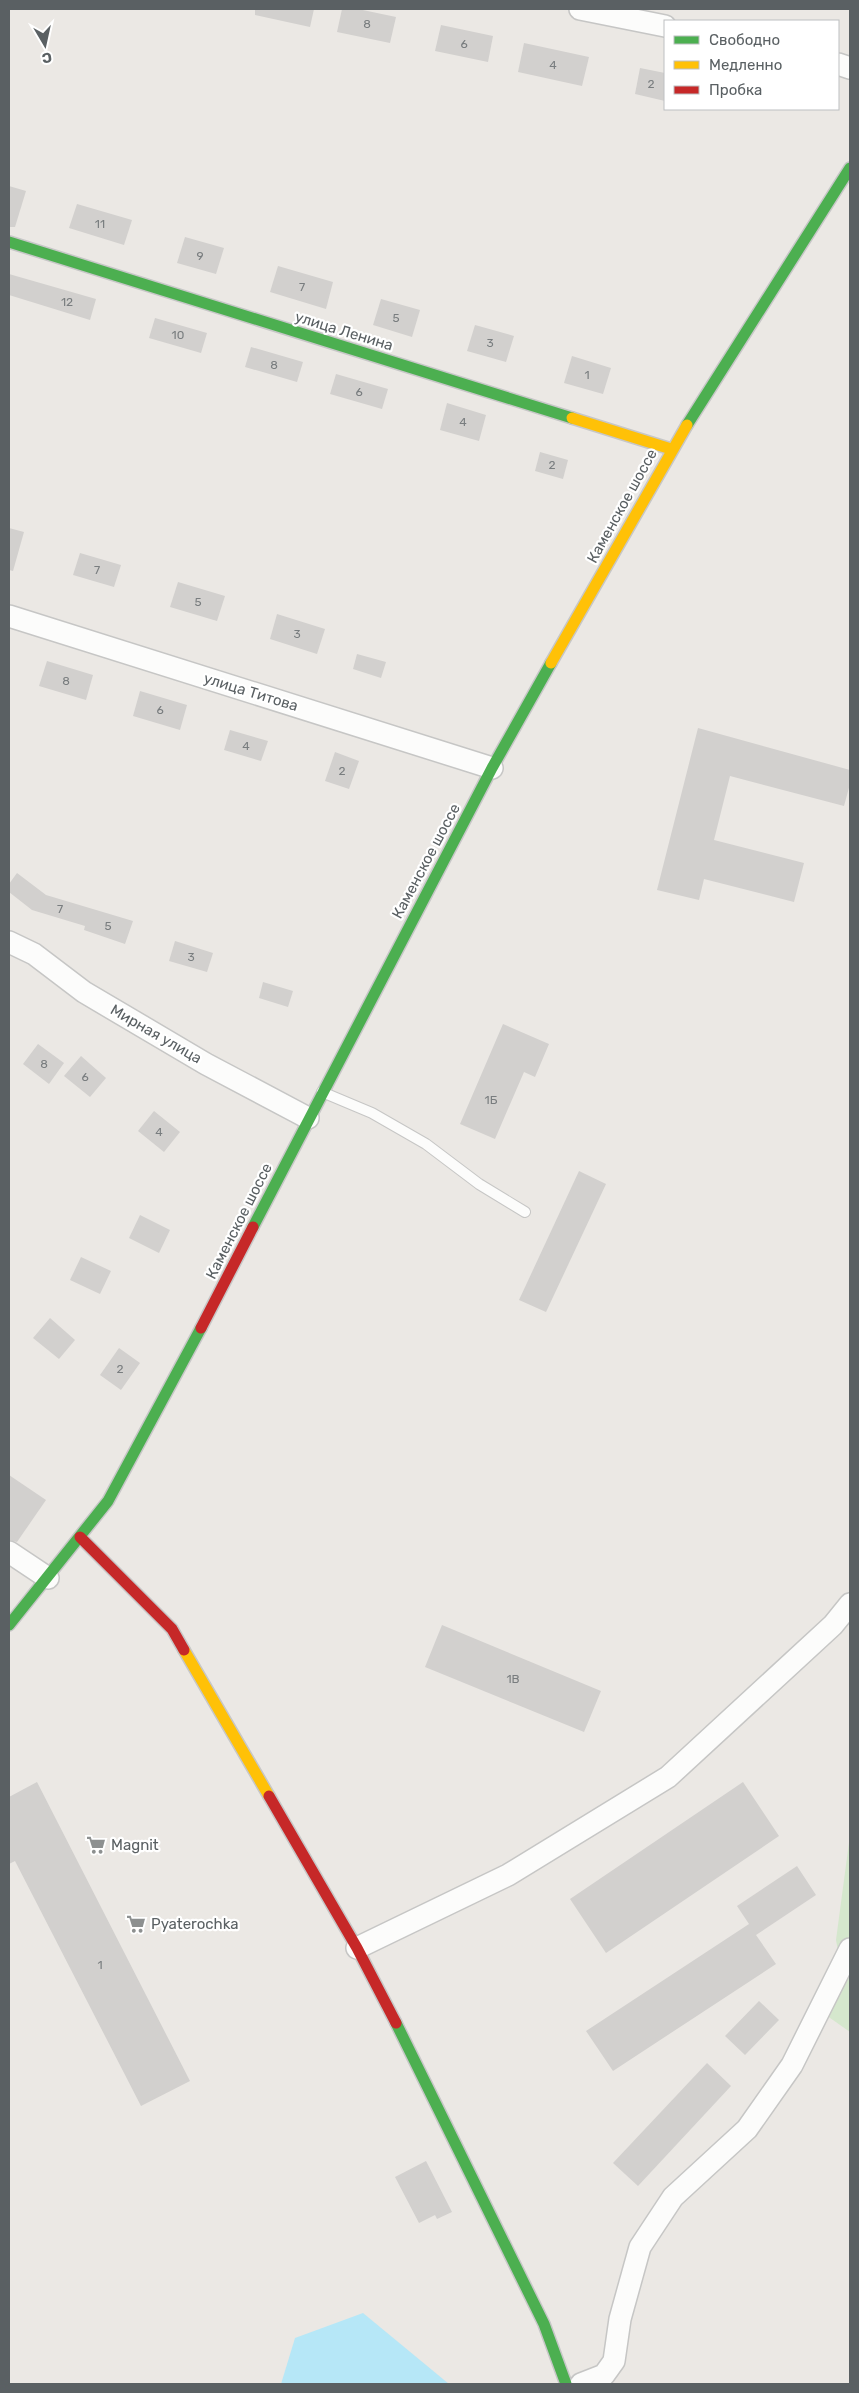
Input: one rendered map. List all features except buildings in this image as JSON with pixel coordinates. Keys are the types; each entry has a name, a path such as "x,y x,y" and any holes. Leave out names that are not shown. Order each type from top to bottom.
{"street":[{"path":"580,9 664,26"},
{"name":"Каменское шоссе","path":"9,1624 48,1578 108,1501 216,1300 322,1091 492,768 671,450 850,168"},
{"name":"улица Ленина","path":"9,242 671,450"},
{"name":"улица Титова","path":"9,616 492,768"},
{"name":"Мирная улица","path":"9,942 34,954 84,992 206,1064 308,1118"},
{"path":"80,1537 172,1630 358,1948 544,2324 566,2384"},
{"path":"9,1552 48,1578"},
{"path":"358,1948 508,1875 668,1777 833,1625 850,1604"},
{"path":"581,2384 604,2375 614,2361 620,2319 640,2247 674,2198 747,2129 792,2066 850,1949"}],"lane":[{"path":"322,1091 372,1114 426,1144 479,1184 525,1212"}],"green space":[{"path":"850,1835 850,2032 823,2013 843,1978 836,1940"}],"water":[{"path":"363,2313 449,2384 281,2384 295,2338"}],"traffic: fast":[{"path":"687,425 850,168"},
{"path":"9,242 572,418"},
{"path":"253,1227 492,768 551,663"},
{"path":"9,1625 108,1501 201,1328"},
{"path":"396,2023 544,2324 566,2384"}],"traffic: slow":[{"path":"572,418 671,449"},
{"path":"551,663 687,425"},
{"path":"184,1650 269,1796"}],"traffic: jam":[{"path":"201,1328 253,1227"},
{"path":"80,1537 172,1629 184,1650"},
{"path":"269,1796 357,1948 396,2023"}],"place":[{"name":"Magnit","path":"96,1845"},
{"name":"Pyaterochka","path":"136,1924"}]}
